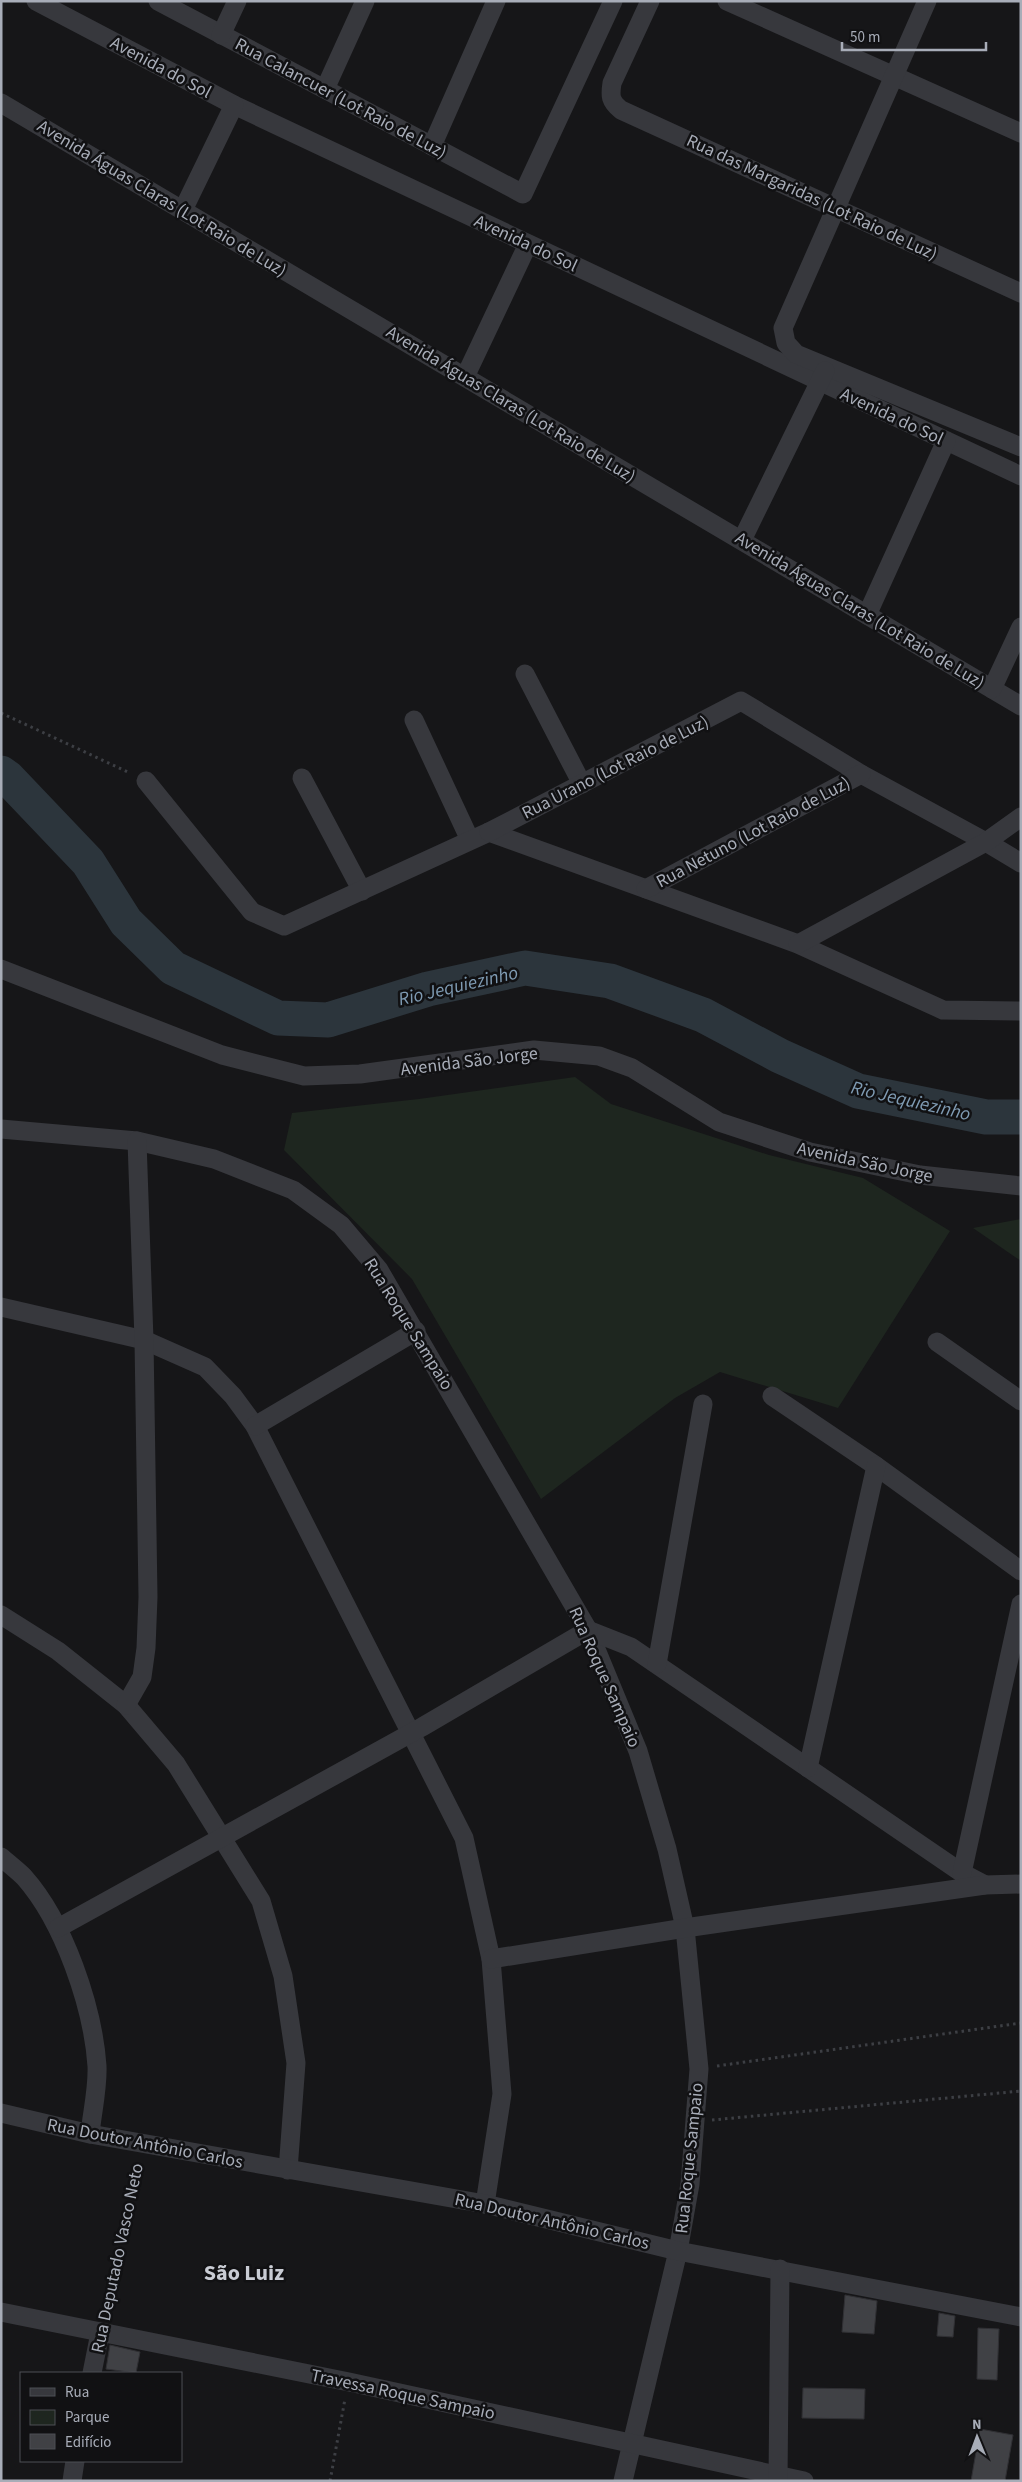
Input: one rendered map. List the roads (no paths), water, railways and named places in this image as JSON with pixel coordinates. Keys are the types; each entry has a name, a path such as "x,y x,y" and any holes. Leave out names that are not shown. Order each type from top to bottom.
{"street":[{"name":"Avenida do Sol","path":"36,1 234,105 528,244 824,374 1021,447"},
{"name":"Rua Calancuer (Lot Raio de Luz)","path":"158,1 524,194 613,1"},
{"path":"221,35 237,1"},
{"path":"325,89 365,1"},
{"path":"432,146 496,1"},
{"name":"Rua das Margaridas (Lot Raio de Luz)","path":"650,1 616,71 610,95 612,103 621,110 1021,293"},
{"path":"727,1 1021,133"},
{"path":"742,540 824,374 796,354 786,343 782,328 927,1"},
{"name":"Avenida Águas Claras (Lot Raio de Luz)","path":"1,103 1021,706"},
{"path":"183,210 234,105"},
{"path":"465,377 528,244"},
{"name":"Avenida do Sol","path":"824,374 946,441 1021,476"},
{"path":"867,614 946,441"},
{"path":"992,688 1021,627"},
{"path":"525,674 582,784"},
{"name":"Rua Urano (Lot Raio de Luz)","path":"146,781 252,912 284,926 489,832 741,701 861,774"},
{"path":"414,720 470,840"},
{"path":"861,774 986,842 1021,864"},
{"name":"Rua Netuno (Lot Raio de Luz)","path":"646,889 861,774"},
{"path":"302,778 362,890"},
{"path":"798,944 986,842 1021,817"},
{"path":"489,832 798,944 943,1010 1021,1011"},
{"name":"Avenida São Jorge","path":"1,970 222,1055 304,1076 360,1074 534,1050 599,1056 632,1068 719,1122 810,1152 920,1175 1021,1186"},
{"name":"Rua Roque Sampaio","path":"1,1129 136,1141 214,1159 294,1190 341,1225 379,1270 588,1630 638,1751 667,1849 685,1928 699,2068 690,2184 678,2251 630,2444 623,2481"},
{"path":"126,1705 142,1677 146,1648 148,1597 144,1340 136,1141"},
{"path":"1,1308 144,1340 205,1367 233,1396 255,1426 464,1838 491,1959 502,2094 485,2204"},
{"path":"255,1426 416,1331"},
{"path":"937,1342 1021,1401"},
{"path":"772,1396 876,1466 1021,1571"},
{"path":"657,1664 703,1404"},
{"path":"808,1768 876,1466"},
{"path":"962,1873 1021,1604"},
{"path":"1,1615 58,1650 126,1705 176,1764 261,1901 283,1976 296,2063 288,2170"},
{"path":"58,1928 411,1732 588,1630 631,1647 962,1873 985,1885"},
{"path":"1,1857 24,1878 58,1928 87,2010 97,2067 90,2134"},
{"path":"491,1959 685,1928 985,1885 1021,1884"},
{"name":"Rua Doutor Antônio Carlos","path":"1,2112 90,2134 485,2204 678,2251 780,2269 1021,2317"},
{"path":"778,2478 780,2269"},
{"name":"Travessa Roque Sampaio","path":"1,2312 349,2382 778,2478 804,2481"},
{"name":"Rua Deputado Vasco Neto","path":"92,2372 100,2333"},
{"path":"72,2481 76,2462"}],"waterway":[{"name":"Rio Jequiezinho","path":"1,773 8,778 88,862 126,922 173,968 278,1018 328,1020 428,989 525,968 610,981 703,1015 780,1056 858,1091 986,1117 1021,1117"}],"district":[{"name":"São Luiz","path":"244,2272"}]}
